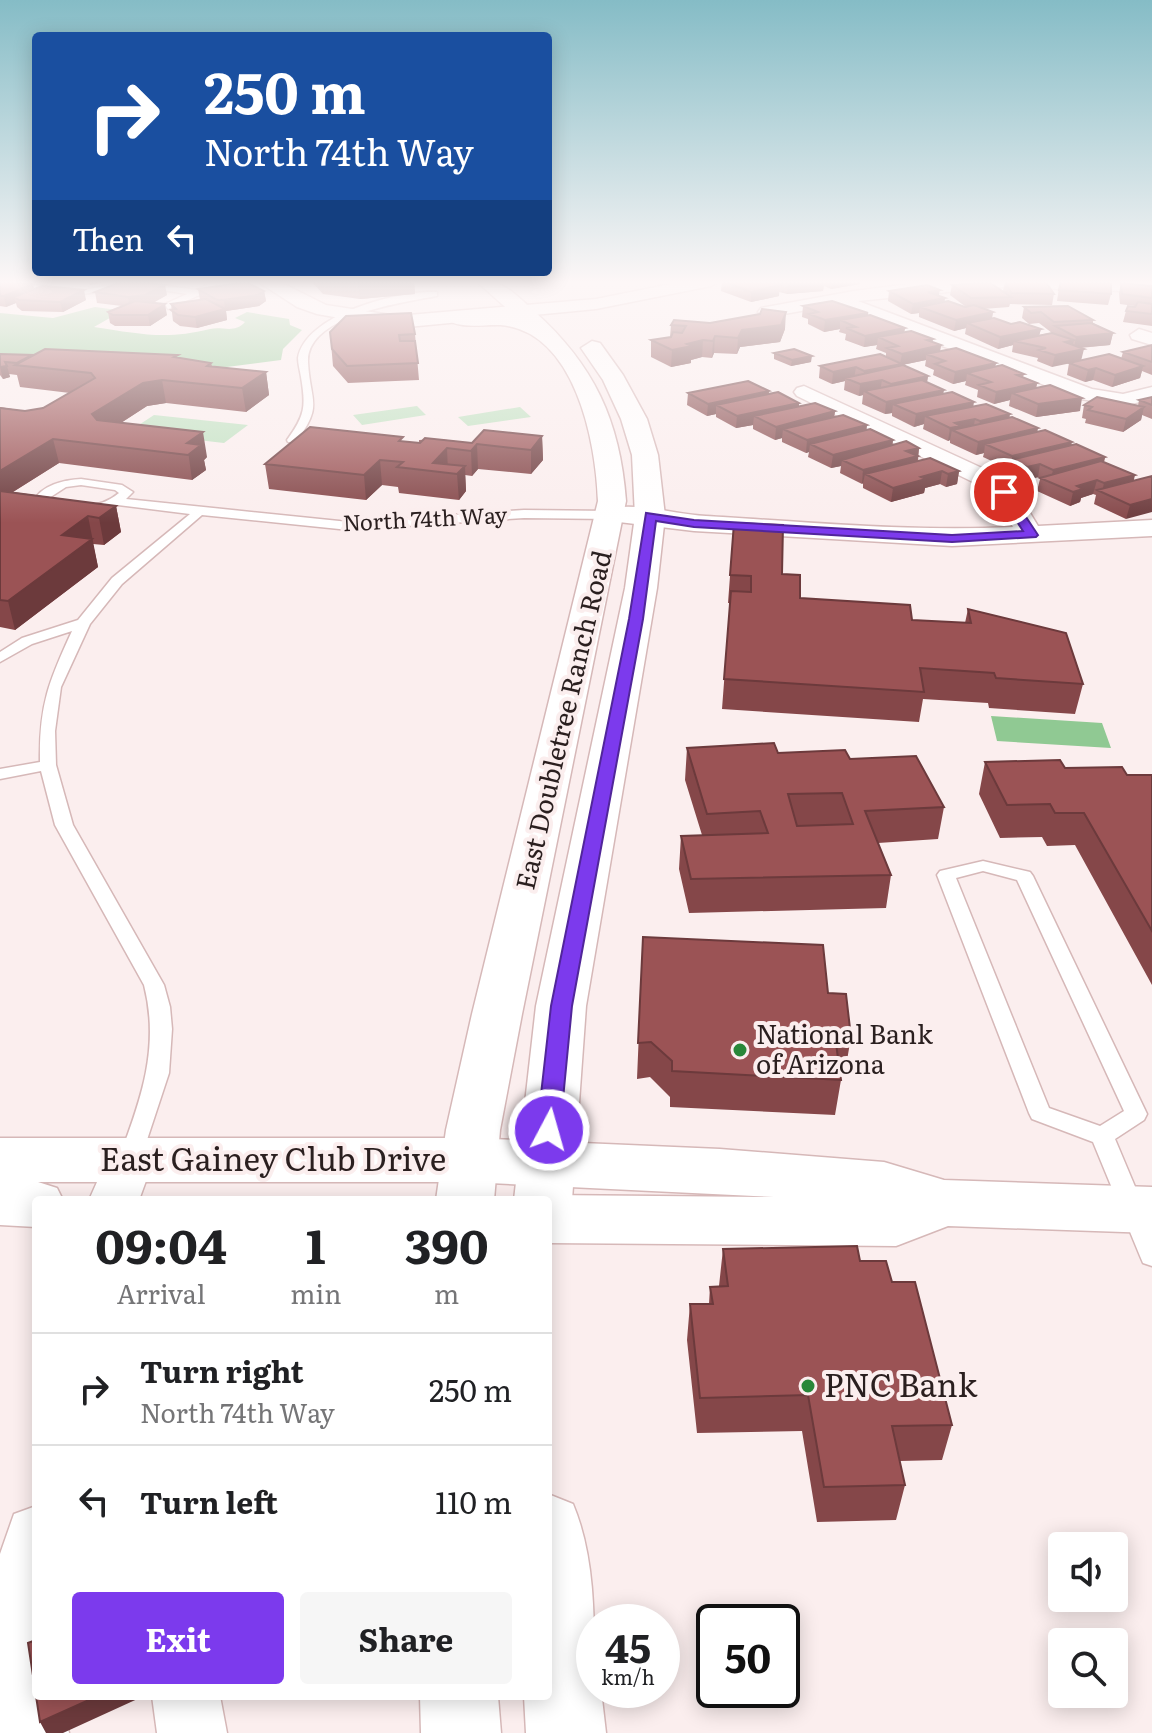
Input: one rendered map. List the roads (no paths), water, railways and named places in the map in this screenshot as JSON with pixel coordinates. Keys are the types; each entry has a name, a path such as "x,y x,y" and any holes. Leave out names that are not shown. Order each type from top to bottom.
{"main road":[{"name":"East Doubletree Ranch Road","path":"466,1180 497,1014 611,515 611,460 600,419 572,362"},
{"name":"East Doubletree Ranch Road","path":"545,1194 561,1006 638,603 650,516 645,455 623,394 601,362"},
{"name":"East Gainey Club Drive","path":"0,1160 122,1179 466,1180 545,1194 896,1222 944,1203 1146,1225"},
{"path":"0,1202 32,1204"},
{"path":"552,1574 566,1733"},
{"path":"459,1700 461,1733"}],"street":[{"path":"1001,362 1108,400 1152,393"},
{"path":"804,392 986,479 1007,495 1031,535"},
{"name":"North 74th Way","path":"611,515 650,516 694,523 823,524 920,529 981,539 1152,528"},
{"path":"32,1551 17,1638 34,1733"},
{"path":"187,1700 192,1733"}],"lane":[{"path":"292,440 306,424 311,409 304,362"},
{"name":"North 74th Way","path":"117,501 126,490 75,482 59,485 39,499 46,505 91,510 117,501 349,526 524,514 611,515"},
{"path":"122,1179 161,1063 164,1031 160,1005 154,985 64,825 48,765 47,731 54,687 83,623 117,581 200,511"},
{"path":"0,658 27,641 83,623"},
{"path":"0,774 48,765"},
{"path":"1102,1136 1136,1114 1024,876 983,866 946,875 1040,1113 1102,1136 1146,1225"}],"place":[{"name":"National Bank of Arizona","path":"740,1050"},
{"name":"PNC Bank","path":"808,1386"}]}
